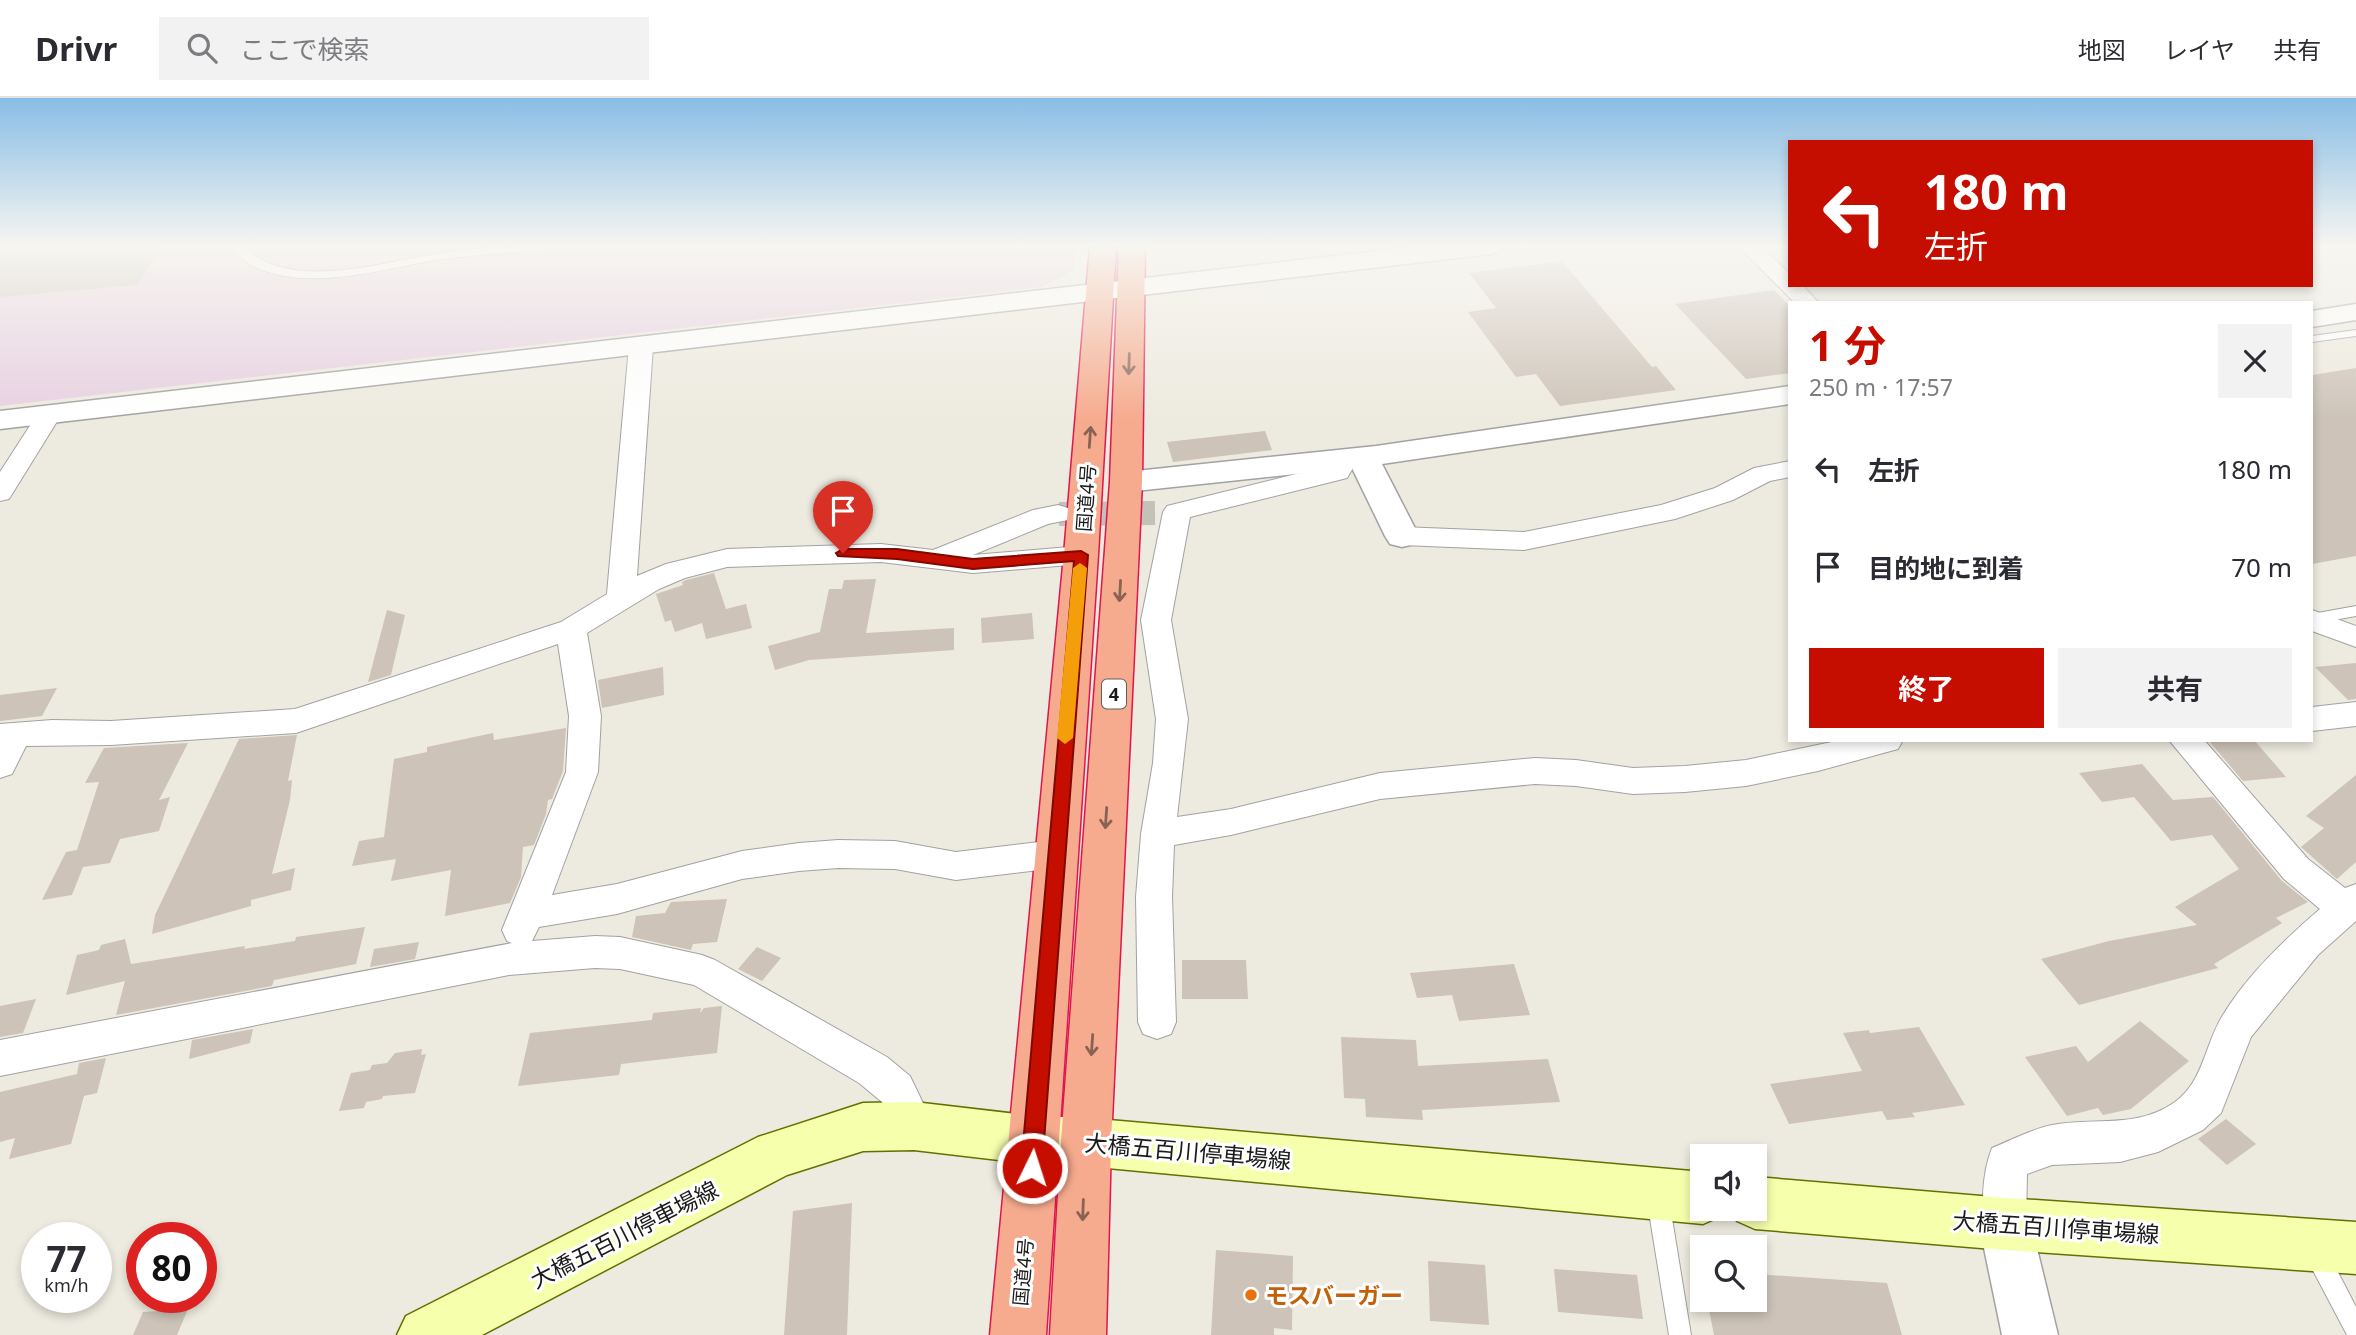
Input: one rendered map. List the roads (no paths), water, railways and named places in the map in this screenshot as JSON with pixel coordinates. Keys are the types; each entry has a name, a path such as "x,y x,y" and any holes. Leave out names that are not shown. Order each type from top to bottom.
{"highway":[{"name":"国道4号","path":"1018,1335 1081,555 1114,304"},
{"name":"国道4号","path":"1078,1335 1086,1142 1126,482 1117,304"}],"main road":[{"name":"大橋五百川停車場線","path":"425,1335 776,1154 863,1127 914,1126 1034,1140 1086,1142 1680,1196"},
{"name":"大橋五百川停車場線","path":"1767,1204 2005,1224 2334,1246"}],"street":[{"path":"0,420 1000,304"},
{"path":"2313,318 2356,312"},
{"path":"621,597 641,346"},
{"path":"1126,482 1572,429 1788,395"},
{"path":"0,493 50,415"},
{"path":"1157,1022 1154,897 1158,835 1169,763 1172,719 1156,620 1166,558 1168,512 1338,472 1354,457"},
{"path":"1354,457 1402,536 1492,542 1524,541 1665,513 1724,494 1763,474 1788,469"},
{"path":"936,559 1043,516 1058,514"},
{"path":"0,765 8,734 111,733 296,721 571,629 621,597 677,571 727,558 881,553 973,564 1081,555"},
{"path":"2313,620 2356,637"},
{"path":"509,959 582,772 585,716 571,629"},
{"path":"2313,719 2356,714"},
{"path":"1158,835 1231,822 1380,786 1535,771 1576,773 1633,781 1685,779 1746,773 1794,764 1879,742"},
{"path":"2031,1335 2005,1224 2007,1162 2052,1145 2120,1142 2158,1133 2189,1116 2207,1100 2236,1027 2305,944 2352,908 2297,869 2187,742"},
{"path":"526,914 617,899 742,865 799,857 838,854 895,855 956,866 1056,854"},
{"path":"0,1058 410,981 509,959 595,951 620,953 702,971 873,1070 896,1089 914,1126"}],"lane":[{"path":"2313,340 2356,333"},
{"path":"2313,620 2356,611"},
{"path":"1680,1196 1680,1335"},
{"path":"2334,1246 2356,1330"}],"tunnel":[{"path":"1059,514 1159,513"}],"place":[{"name":"モスバーガー","path":"1251,1295"}]}
